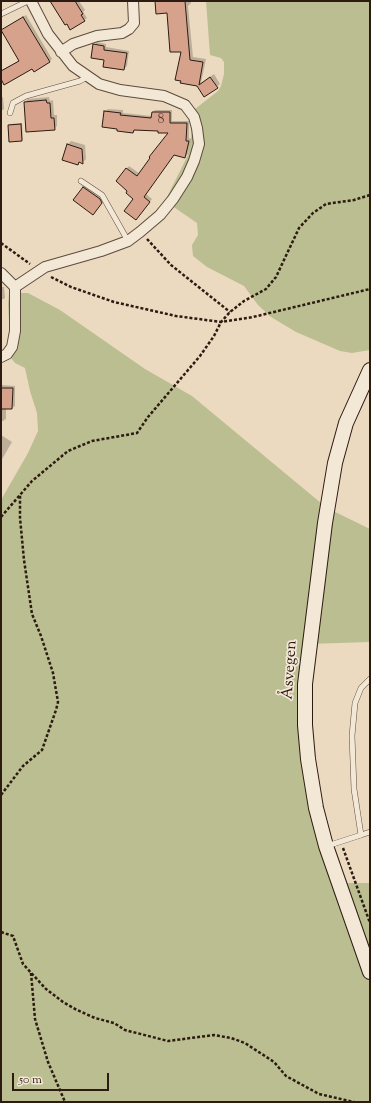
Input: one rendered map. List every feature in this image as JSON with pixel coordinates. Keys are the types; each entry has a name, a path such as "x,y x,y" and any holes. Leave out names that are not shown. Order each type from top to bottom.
{"main road":[{"name":"Åsvegen","path":"370,370 346,423 335,463 325,523 305,684 305,724 308,759 316,808 326,846 370,972"}],"street":[{"path":"15,287 45,267 101,251 128,241 140,232 160,215 173,199 187,176 194,161 199,144 198,128 194,117 185,105 164,96 120,90 99,84 73,66 48,34 32,1"},
{"path":"61,52 74,44 97,36 122,32 130,29 134,23 133,1"},
{"path":"1,273 15,287 15,330 12,347 7,354 1,357"}],"lane":[{"path":"1,14 28,1"},
{"path":"10,113 13,103 26,96 80,82 87,77"},
{"path":"81,181 102,195 128,241"},
{"path":"361,835 354,790 352,736 356,703 360,688 370,679"},
{"path":"326,846 370,832"}],"path":[{"path":"1,517 32,481 68,451 92,441 137,433 200,356 214,336 221,322 244,300 266,289 276,277 299,228 313,213 326,204 354,200 370,195"},
{"path":"140,232 171,265 230,312"},
{"path":"1,243 44,274 71,287 114,302 176,316 221,322 253,317 370,289"},
{"path":"1,795 23,766 42,750 58,702 53,673 32,614 24,560 20,518 20,494"},
{"path":"341,842 370,923"},
{"path":"1,932 13,936 23,964 46,989 63,1002 95,1018 114,1023 125,1030 168,1041 214,1035 231,1038 245,1043 274,1062 286,1076 319,1094 354,1102"},
{"path":"31,973 35,1019 48,1062 65,1102"}],"green space":[{"path":"206,1 370,1 370,350 352,353 340,351 296,332 271,317 258,305 244,286 207,267 193,256 192,245 198,235 197,223 165,201 188,155 192,132 192,114 195,109 218,91 224,74 224,62 221,58 210,55"},
{"path":"9,293 28,293 60,310 145,369 192,396 327,508 370,529 370,642 308,644 303,647 301,653 301,677 303,750 345,883 370,883 370,1102 1,1102 1,500 28,453 38,431 37,413 25,368 15,363 11,358 8,304"}],"building":[{"path":"50,1 75,1 83,14 81,15 85,21 70,30 67,24 65,25"},
{"path":"155,1 185,1 190,60 203,62 199,85 210,77 218,88 204,97 197,86 180,83 181,81 175,80 181,52 170,52 167,13 156,14"},
{"path":"23,17 50,62 34,72 32,69 4,85 1,79 1,71 19,61 1,30"},
{"path":"93,44 104,46 104,50 127,53 124,70 103,67 104,60 91,58"},
{"path":"46,100 47,103 50,103 51,118 54,118 55,130 26,132 24,102"},
{"path":"104,111 121,113 120,115 151,118 152,112 170,112 170,123 187,123 186,141 189,141 185,158 174,155 144,197 150,202 136,220 124,211 133,199 116,181 126,168 137,176 150,158 149,157 168,133 134,130 133,133 102,127"},
{"path":"21,124 22,141 9,142 8,125"},
{"path":"67,144 82,149 83,164 79,162 78,165 62,160"},
{"path":"83,187 100,199 102,203 93,215 73,200"},
{"path":"1,388 13,388 12,409 1,409"}]}
